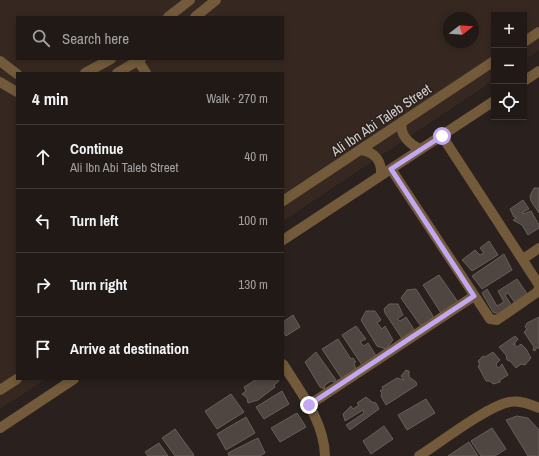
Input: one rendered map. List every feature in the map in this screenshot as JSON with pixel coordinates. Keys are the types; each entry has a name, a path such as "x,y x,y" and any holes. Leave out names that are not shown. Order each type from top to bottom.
{"street":[{"path":"169,16 190,0"},
{"path":"196,16 216,0"},
{"path":"527,40 539,32"},
{"path":"87,72 110,60"},
{"path":"112,60 118,72"},
{"path":"121,72 139,60 145,72"},
{"path":"0,61 16,73"},
{"name":"Ali Ibn Abi Taleb Street","path":"284,200 491,64"},
{"path":"0,82 16,91"},
{"path":"284,239 491,103"},
{"path":"402,122 402,128 407,140 421,149"},
{"path":"442,136 539,285"},
{"path":"361,150 369,152 376,157 381,166 381,175"},
{"path":"391,169 488,317 497,320 536,293 539,289"},
{"path":"523,259 539,248"},
{"path":"309,405 474,296"},
{"path":"284,366 309,405 321,430 325,456"},
{"path":"0,390 16,380"},
{"path":"0,428 72,380"},
{"path":"426,454 494,408 510,402 526,402 539,408"}],"shaded area":[{"path":"0,0 539,0 539,50 527,58 527,12 491,12 491,82 284,220 284,72 16,72 16,380 44,380 0,409"}],"building":[{"path":"534,188 539,188 539,213 531,201 530,196"},
{"path":"523,200 529,209 523,212 523,214 531,211 539,225 539,228 528,235 522,225 513,220 517,218 514,217 510,209"},
{"path":"489,241 498,255 472,271 462,260 475,250 480,255 484,253 480,248"},
{"path":"504,254 512,270 482,289 472,276"},
{"path":"439,275 458,302 441,313 423,285"},
{"path":"517,279 528,295 515,303 508,293 505,295 512,306 499,314 493,312 482,293 487,289 497,306 504,302 498,291"},
{"path":"416,289 433,316 429,326 420,325 401,298 407,290"},
{"path":"389,304 398,304 403,315 397,319 400,321 406,317 415,331 410,333 403,340 385,313 384,309"},
{"path":"366,311 375,311 381,320 377,323 382,329 385,326 393,340 386,349 377,346 361,320"},
{"path":"293,315 300,327 286,336 284,333 284,321"},
{"path":"539,317 539,349 537,347 535,351 533,350 534,347 524,332 527,329 525,327 527,323"},
{"path":"356,326 366,339 360,342 364,346 368,343 378,359 364,368 342,335"},
{"path":"515,336 518,339 513,345 515,343 515,346 517,347 521,344 531,358 525,365 521,364 516,368 510,361 507,360 506,355 499,347"},
{"path":"338,339 351,359 353,358 356,362 354,363 357,373 344,382 322,349"},
{"path":"316,352 336,380 336,382 331,381 325,385 324,389 320,387 305,362"},
{"path":"493,352 500,360 496,364 497,367 499,368 502,364 508,375 500,380 500,382 493,384 490,381 486,381 478,366 480,365 478,361 483,356 485,357"},
{"path":"406,370 409,371 409,377 416,382 417,385 386,405 381,396 382,393 380,391 383,389 382,387 397,378 404,380 401,376"},
{"path":"255,380 279,381 274,385 275,387 258,400 248,403 247,398 242,394 246,391 244,387"},
{"path":"282,391 289,404 264,419 256,407"},
{"path":"231,394 244,412 217,429 205,411"},
{"path":"366,397 372,402 376,403 379,409 350,430 346,425 364,413 363,410 345,421 343,414 351,406 353,409 359,405 357,403"},
{"path":"426,399 435,413 407,430 398,415"},
{"path":"297,413 306,427 280,442 271,428"},
{"path":"517,416 528,418 539,430 539,456 528,456 506,420"},
{"path":"246,417 255,433 226,450 217,434"},
{"path":"384,426 393,439 371,454 363,441"},
{"path":"492,428 506,449 495,456 481,456 471,441"},
{"path":"175,429 194,455 193,456 175,456 162,438"},
{"path":"258,438 265,453 260,456 229,456 228,453"},
{"path":"469,442 478,456 448,456"},
{"path":"159,443 168,456 148,456 145,452"}],"route":[{"path":"309,405 474,296 391,169 442,136"}]}
